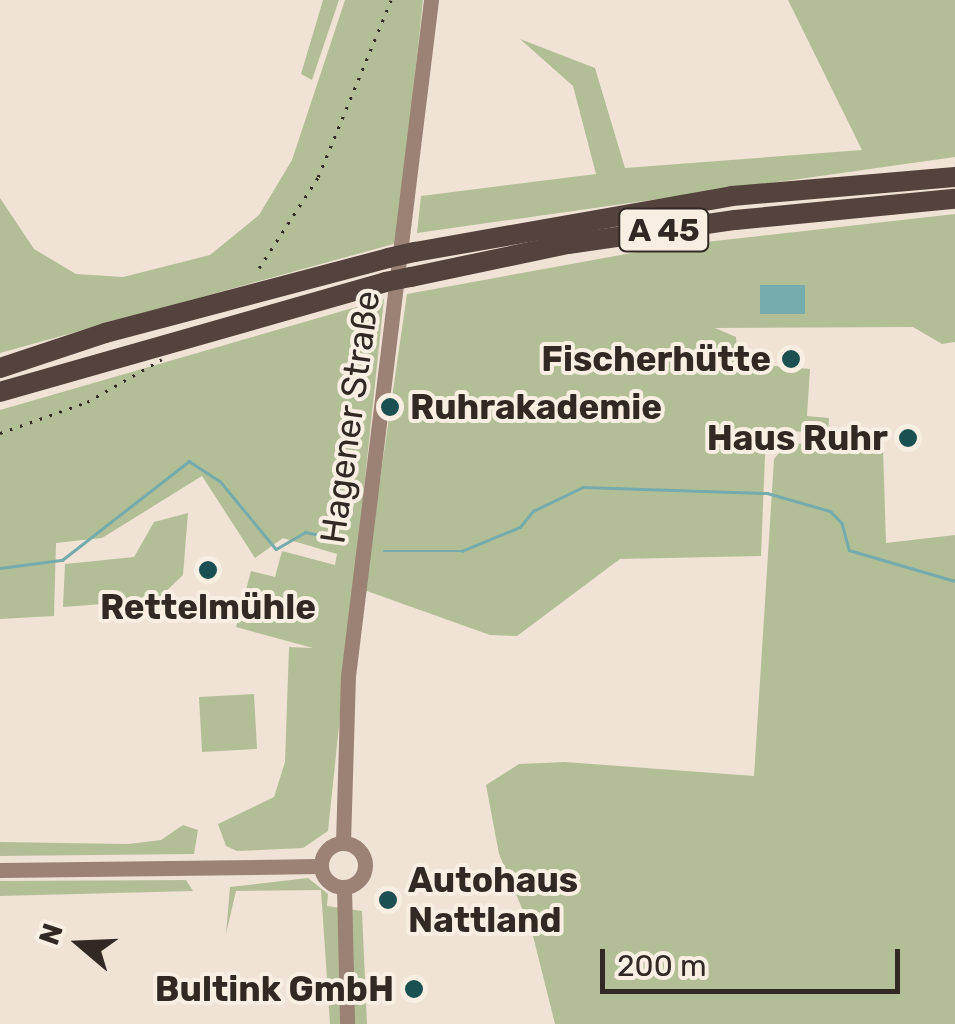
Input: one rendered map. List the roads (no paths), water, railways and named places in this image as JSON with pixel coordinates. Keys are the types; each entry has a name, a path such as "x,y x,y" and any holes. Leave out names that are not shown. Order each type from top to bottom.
{"highway":[{"name":"A 45","path":"0,368 140,323 415,252 732,196 955,177"},
{"name":"A 45","path":"0,392 385,282 568,244 955,199"}],"main road":[{"name":"Hagener Straße","path":"342,843 345,716 361,557 431,0"},
{"path":"342,843 355,847 365,864 357,882 344,888 325,879 320,866 328,849 342,843"},
{"path":"0,870 320,866"},
{"path":"344,888 346,1024"}],"water":[{"path":"760,285 805,285 805,314 760,314"}],"waterway":[{"path":"0,568 62,560 189,461 220,481 276,549 305,532 342,539"},
{"path":"384,551 462,551 520,527 533,511 583,487 767,493 830,511 842,523 849,550 955,581"}],"railway":[{"path":"259,268 318,177 391,0"},
{"path":"0,433 87,402 162,359"}],"place":[{"name":"Fischerhütte","path":"791,359"},
{"name":"Ruhrakademie","path":"390,407"},
{"name":"Haus Ruhr","path":"908,438"},
{"name":"Rettelmühle","path":"208,570"},
{"name":"Autohaus Nattland","path":"388,900"},
{"name":"Bultink GmbH","path":"414,989"}]}
